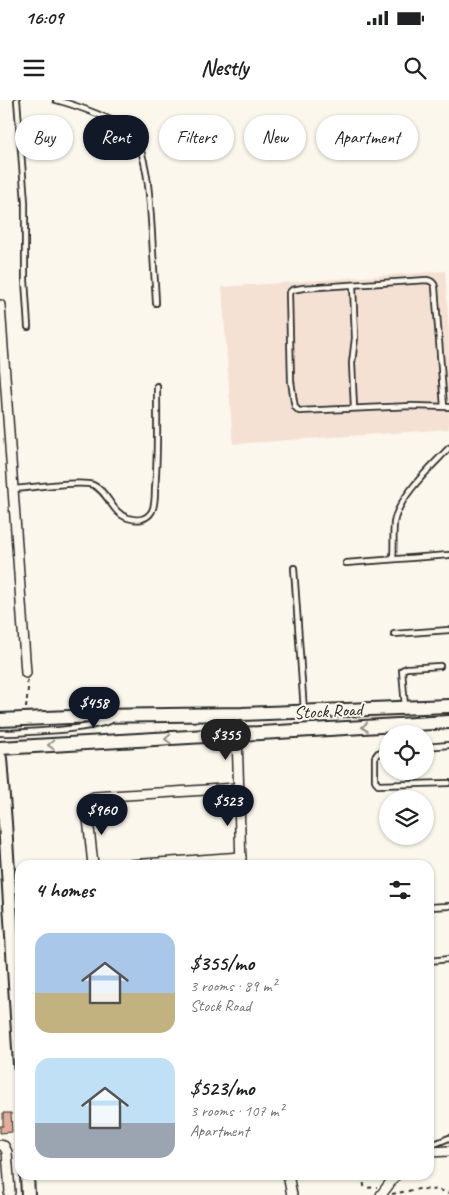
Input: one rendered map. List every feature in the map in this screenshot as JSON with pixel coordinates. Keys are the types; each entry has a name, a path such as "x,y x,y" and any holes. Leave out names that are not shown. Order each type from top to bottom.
{"main road":[{"name":"Stock Road","path":"0,720 93,716 242,714 449,706"},
{"name":"Stock Road","path":"0,748 449,722"},
{"path":"0,758 15,984"},
{"path":"0,804 5,823"},
{"path":"27,1180 28,1195"}],"street":[{"path":"0,305 26,673"},
{"path":"237,734 241,860"},
{"path":"92,860 87,808 91,798 238,788"},
{"path":"0,1145 4,1146 7,1152 9,1195"},
{"path":"434,1152 449,1151"},
{"path":"289,1180 292,1195"},
{"path":"384,1192 392,1180"}],"lane":[{"path":"17,100 25,202 25,280 28,328"},
{"path":"56,100 77,105 118,124 131,134 139,146 149,194 156,303"},
{"path":"427,280 434,283 447,407 412,406 299,411 295,407 291,381 289,293 292,290 354,285 427,280"},
{"path":"354,285 355,338 352,363 354,408"},
{"path":"13,489 74,483 93,484 106,496 117,512 123,516 136,520 146,517 153,509 155,494 157,386"},
{"path":"394,558 394,523 396,513 403,498 449,448"},
{"path":"346,563 449,555"},
{"path":"294,568 304,712"},
{"path":"394,634 449,630"},
{"path":"405,708 402,670 440,666"},
{"path":"0,733 88,727 122,716"},
{"path":"434,746 449,745"},
{"path":"379,753 375,757 375,780 378,785 449,783"},
{"path":"434,907 449,906"},
{"path":"434,960 449,959"},
{"path":"434,1143 449,1138"}],"path":[{"path":"26,673 28,689 26,712"},
{"path":"363,1180 366,1188 389,1194 419,1189 449,1193"}],"shaded area":[{"path":"445,271 449,330 449,429 233,444 222,287"}],"building":[{"path":"3,1113 11,1113 12,1132 0,1133 0,1126 3,1126"}]}
